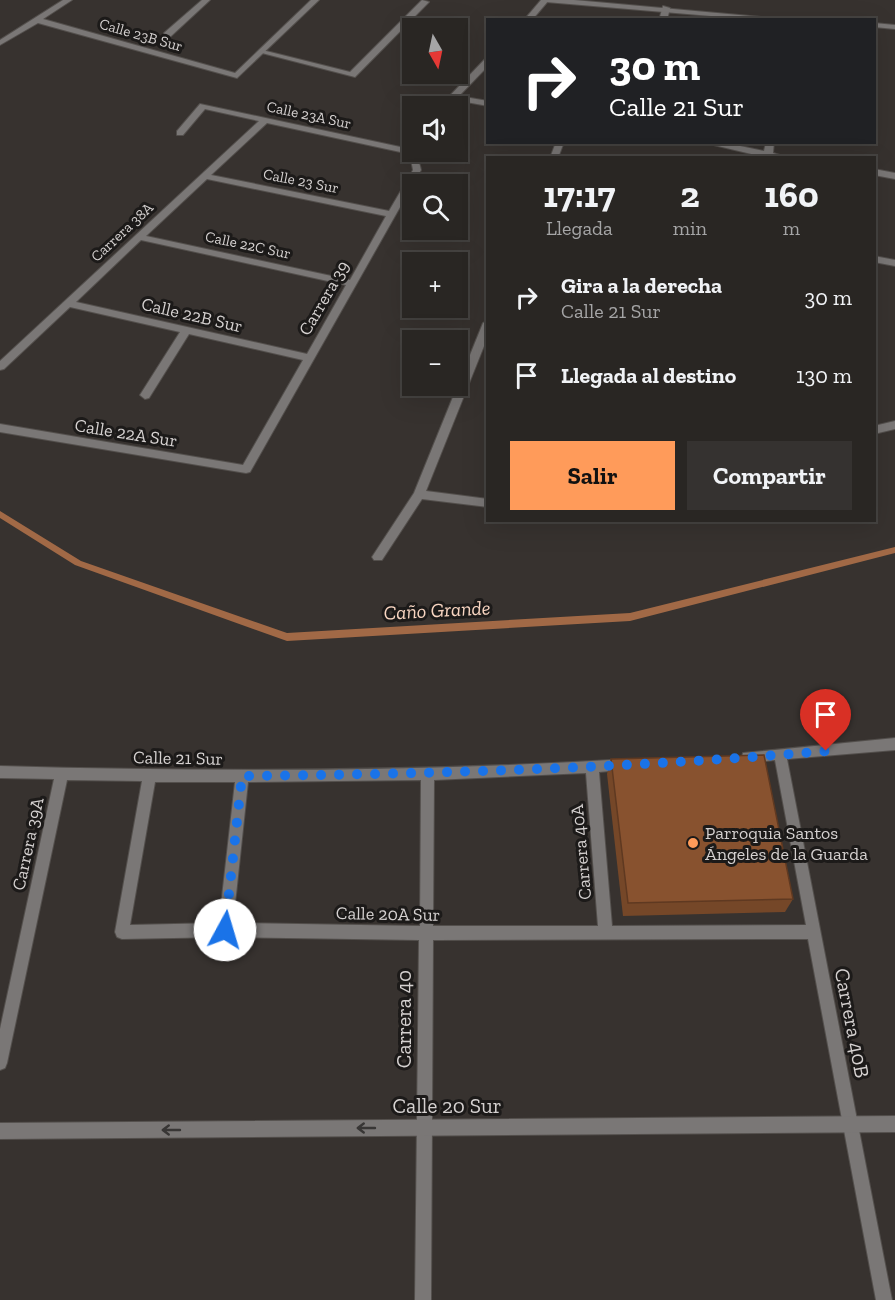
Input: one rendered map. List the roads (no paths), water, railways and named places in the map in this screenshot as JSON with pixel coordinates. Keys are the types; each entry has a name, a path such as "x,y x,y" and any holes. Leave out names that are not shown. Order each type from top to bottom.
{"street":[{"path":"0,43 68,0"},
{"path":"167,35 206,0"},
{"path":"262,52 315,0"},
{"path":"529,18 546,0 778,18"},
{"path":"262,52 352,75 425,2"},
{"path":"664,18 666,8"},
{"name":"Calle 23B Sur","path":"37,20 237,76 262,52"},
{"path":"876,25 895,27"},
{"path":"455,96 486,63"},
{"path":"468,100 486,104"},
{"name":"Calle 23A Sur","path":"180,133 203,106 402,146"},
{"name":"Carrera 38A","path":"0,367 265,120"},
{"path":"716,144 777,156"},
{"path":"768,154 770,144"},
{"name":"Carrera 39","path":"246,469 417,170 415,162"},
{"path":"876,172 895,176"},
{"name":"Calle 23 Sur","path":"204,176 392,214"},
{"name":"Calle 22C Sur","path":"139,237 351,283"},
{"path":"876,259 895,263"},
{"name":"Calle 22B Sur","path":"68,303 309,358"},
{"path":"378,557 419,494 486,328"},
{"path":"146,395 186,330"},
{"path":"876,430 895,425"},
{"name":"Calle 22A Sur","path":"0,428 246,469"},
{"path":"419,494 486,502"},
{"path":"733,758 895,744"},
{"name":"Carrera 40B","path":"780,755 884,1300"},
{"name":"Calle 21 Sur","path":"0,772 242,776 428,774 639,764"},
{"name":"Carrera 40A","path":"592,767 606,933"},
{"name":"Carrera 39A","path":"0,1063 62,774"},
{"name":"Carrera 40","path":"423,1300 428,774"},
{"name":"Calle 20A Sur","path":"150,775 122,932 225,930 426,933 812,932"},
{"path":"225,930 242,776"},
{"name":"Calle 20 Sur","path":"0,1131 895,1124"}],"waterway":[{"name":"Caño Grande","path":"0,514 78,563 287,637 630,617 895,550"}],"place":[{"name":"Parroquia Santos Ángeles de la Guarda","path":"693,843"}]}
